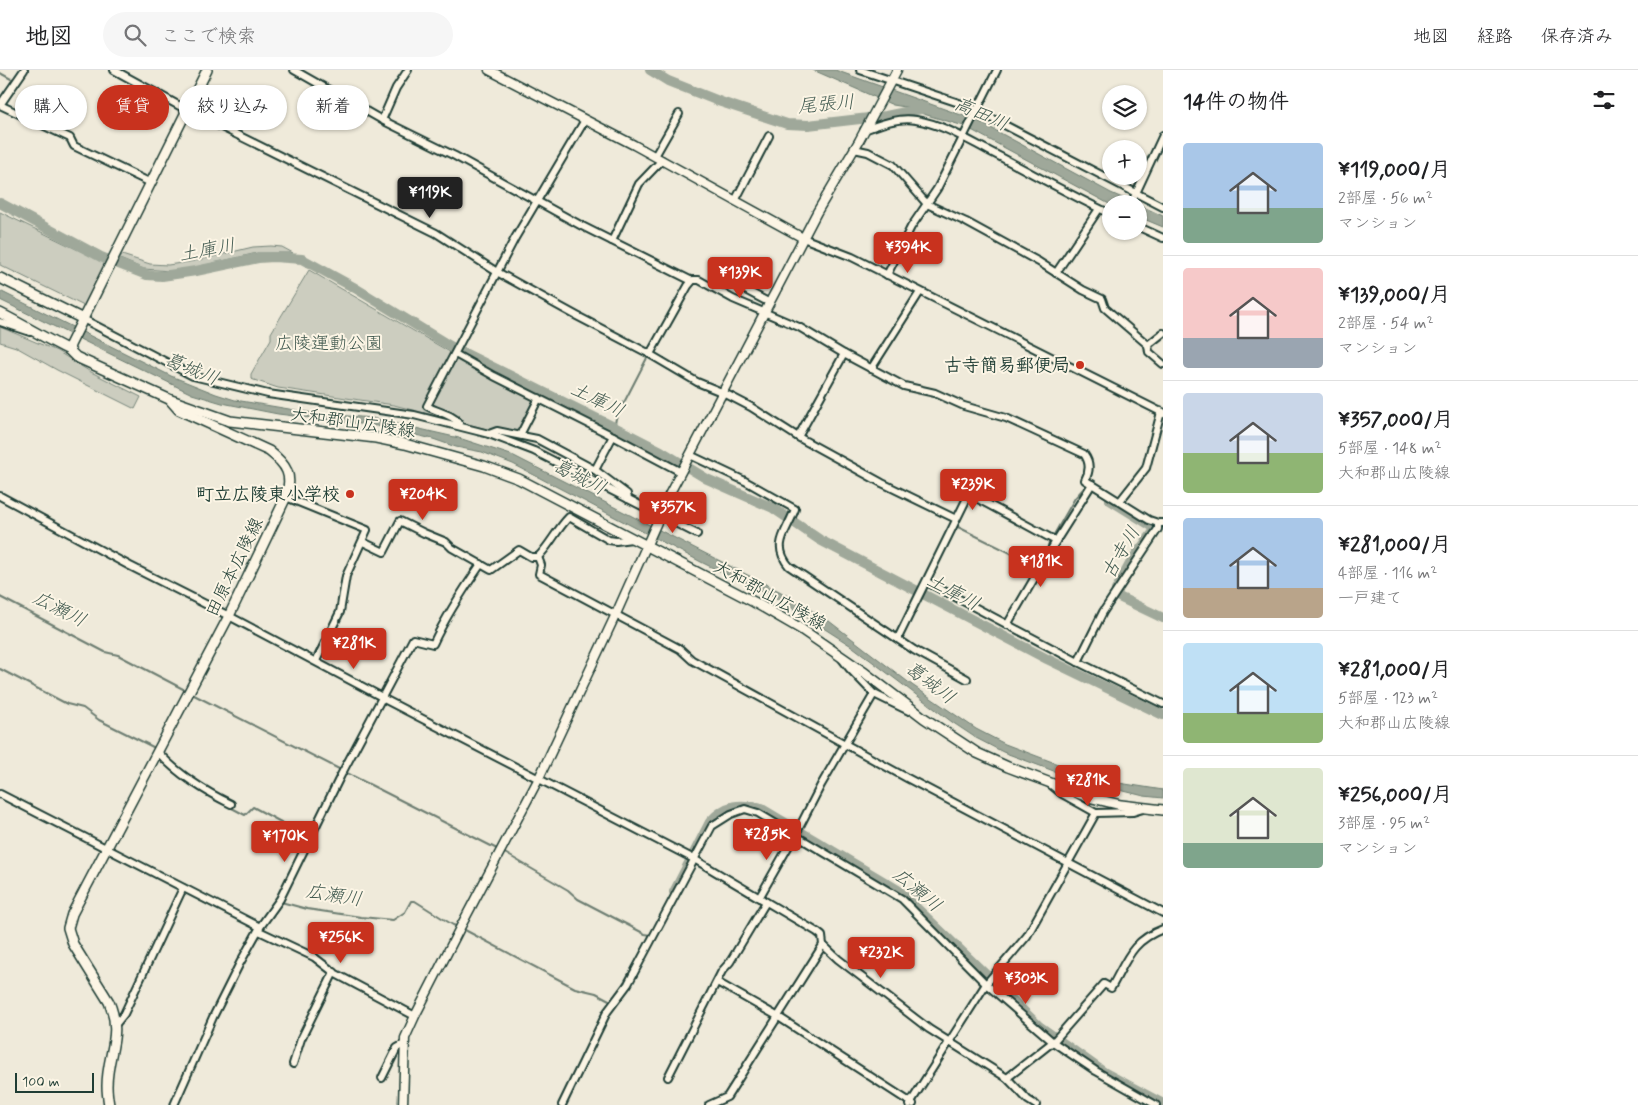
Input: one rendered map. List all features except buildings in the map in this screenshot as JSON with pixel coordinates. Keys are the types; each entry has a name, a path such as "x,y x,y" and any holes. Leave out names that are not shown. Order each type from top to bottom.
{"main road":[{"path":"200,85 207,70"},
{"path":"70,348 179,126"},
{"path":"0,278 82,321"},
{"name":"田原本広陵線","path":"0,314 28,327 45,338 70,348 76,357 84,362 170,400 179,410 269,451 286,468 290,480 286,497 229,616 72,914 68,928 73,944 109,1002 116,1024 107,1086 109,1105"},
{"name":"大和郡山広陵線","path":"170,400 230,421 376,438 405,444 484,466 519,479 778,615 838,653 924,718 977,752 1050,784 1106,802 1163,810"}],"street":[{"path":"24,70 0,105 70,138 74,146 151,183"},
{"path":"114,70 179,106"},
{"path":"294,70 307,73 383,118 486,172 612,242 692,281 699,280 764,314 799,327 904,386 935,393 964,406 1006,418 1084,454 1089,468 1085,480 1149,520 1161,523 1103,612 1078,662"},
{"path":"383,118 396,88 408,70"},
{"path":"489,70 658,158 803,238 843,253 1162,413 1146,468 1120,501"},
{"path":"860,70 976,111 1163,207"},
{"path":"403,1105 404,1044 415,1016 538,778 681,472 724,393 803,238 897,70"},
{"path":"887,275 911,227 937,189 996,70"},
{"path":"612,242 639,184 658,158 679,114"},
{"path":"866,127 892,121 915,119 936,125 962,136 1102,210"},
{"path":"459,426 456,420 427,406 536,201 585,120"},
{"path":"227,130 436,233 497,272 698,382 751,407 798,437 882,483 956,519"},
{"path":"1136,194 1163,135"},
{"path":"735,201 769,136"},
{"path":"854,149 868,152 894,165 927,204 966,222 1083,290 1102,299 1105,308 1148,345 1149,352 1163,364"},
{"path":"1056,273 1099,208"},
{"path":"1147,231 1163,238"},
{"path":"721,277 770,303"},
{"path":"648,353 692,281"},
{"path":"871,368 920,292"},
{"path":"82,321 193,376 268,394 392,411 489,434 534,451 697,534"},
{"path":"0,322 45,338"},
{"path":"1148,345 1163,332"},
{"path":"455,354 681,472"},
{"path":"798,437 844,354"},
{"path":"520,435 539,398"},
{"path":"489,434 497,431 537,438 595,470 627,494 628,499"},
{"path":"595,470 613,436"},
{"path":"690,455 770,494 794,509 780,543 782,557 789,566 914,650 967,680"},
{"path":"1007,625 1092,484"},
{"path":"898,638 970,494 1056,541"},
{"path":"0,496 30,514 691,858 818,932 822,936 823,945 727,1097 708,1105"},
{"path":"286,497 367,530 346,576 340,612 316,662"},
{"path":"363,542 384,552 400,521 446,542 452,548 490,570 519,550 531,557 538,557 544,552 560,526 569,517 609,540 616,542 632,539"},
{"path":"538,557 541,565 539,574 680,649 692,660 845,744 1163,913"},
{"path":"174,1105 240,963 259,929 278,901 341,775 413,639 433,644 443,623 481,564"},
{"path":"925,584 1163,704"},
{"path":"838,653 849,668 874,694 924,718"},
{"path":"668,1077 821,785 874,694"},
{"path":"158,752 188,780 231,804"},
{"path":"1050,784 1062,794 1096,813 1133,812 1146,808"},
{"path":"0,794 314,957 334,972 415,1016"},
{"path":"562,1105 607,1012 628,984 691,858 712,826 731,814 746,809 796,832 902,899 987,983 1055,1040 1096,1071 1156,1105"},
{"path":"717,982 777,1016 911,1104 987,983 1027,936 1096,813"},
{"path":"116,1024 124,1014 183,888"},
{"path":"1007,1078 1055,1040 1104,984 1111,988 1133,949 1142,939 1148,934 1163,929"},
{"path":"823,945 838,959 911,1015 1007,1078 1028,1100 1036,1105"},
{"path":"293,1064 301,1039 334,972"},
{"path":"382,1078 397,1048 404,1044"}],"green space":[{"path":"0,212 105,263 84,306 0,265"},
{"path":"253,247 282,247 293,253 257,253 188,269 170,271 144,269 120,259 122,255 150,264 168,265"},
{"name":"広陵運動公園","path":"309,270 455,355 541,396 522,438 394,405 278,388 251,379 251,374 271,339 271,333"},
{"path":"0,327 57,351 89,371 141,397 135,409 16,347 0,342"}],"shaded area":[{"path":"813,70 835,70 978,121 1116,195 1102,195 1102,200 964,126 920,113 911,108 893,105"},
{"path":"1147,209 1163,216 1163,227 1147,220"},
{"path":"0,291 171,376 216,394 235,400 313,413 372,418 459,438 514,456 781,592 829,621 912,685 976,729 1005,744 1100,780 1163,790 1163,798 1144,796 1075,779 1003,752 976,738 952,722 853,647 781,601 703,563 513,464 482,452 377,426 278,414 222,403 192,394 0,300"}],"waterway":[{"path":"300,70 372,111"},
{"name":"尾張川","path":"650,70 668,81 721,102 787,124 808,125 886,116 925,108"},
{"path":"0,73 11,79 16,78"},
{"path":"450,150 553,207"},
{"name":"土庫川","path":"0,203 101,257 147,275 162,276 196,271 258,258 302,259 355,288 450,346 661,451 707,479 773,508 820,540 1047,659 1163,715"},
{"path":"566,214 611,237"},
{"path":"615,239 658,260"},
{"path":"618,429 615,424 616,418 648,356"},
{"path":"1048,549 1048,545 1075,498 1084,488 1087,488"},
{"path":"1094,489 1110,500"},
{"name":"古寺川","path":"1110,500 1155,528 1132,560 1116,590 1119,597 1163,618"},
{"path":"956,526 1039,567"},
{"name":"広瀬川","path":"0,597 105,652 118,655 185,690"},
{"name":"広瀬川","path":"0,669 67,704 83,708 99,720 155,748"},
{"name":"広瀬川","path":"194,695 341,770"},
{"name":"広瀬川","path":"345,772 499,850"},
{"name":"広瀬川","path":"674,892 710,822 716,816 734,806 762,809 898,890 1039,1026 1105,1073 1163,1104"},
{"name":"広瀬川","path":"230,807 245,815 253,807 305,835 307,838"},
{"name":"広瀬川","path":"503,852 568,890 578,899 645,934 651,935"},
{"name":"広瀬川","path":"281,902 307,909 393,920 405,912 411,901 415,901 459,927"},
{"name":"広瀬川","path":"463,929 575,988 596,993 611,1001 646,943"}],"place":[{"name":"古寺簡易郵便局","path":"1080,365"},
{"name":"町立広陵東小学校","path":"350,494"}],"water label":[{"name":"高田川","path":"982,113"},
{"name":"葛城川","path":"192,368"},
{"name":"葛城川","path":"580,476"},
{"name":"葛城川","path":"931,682"}]}
